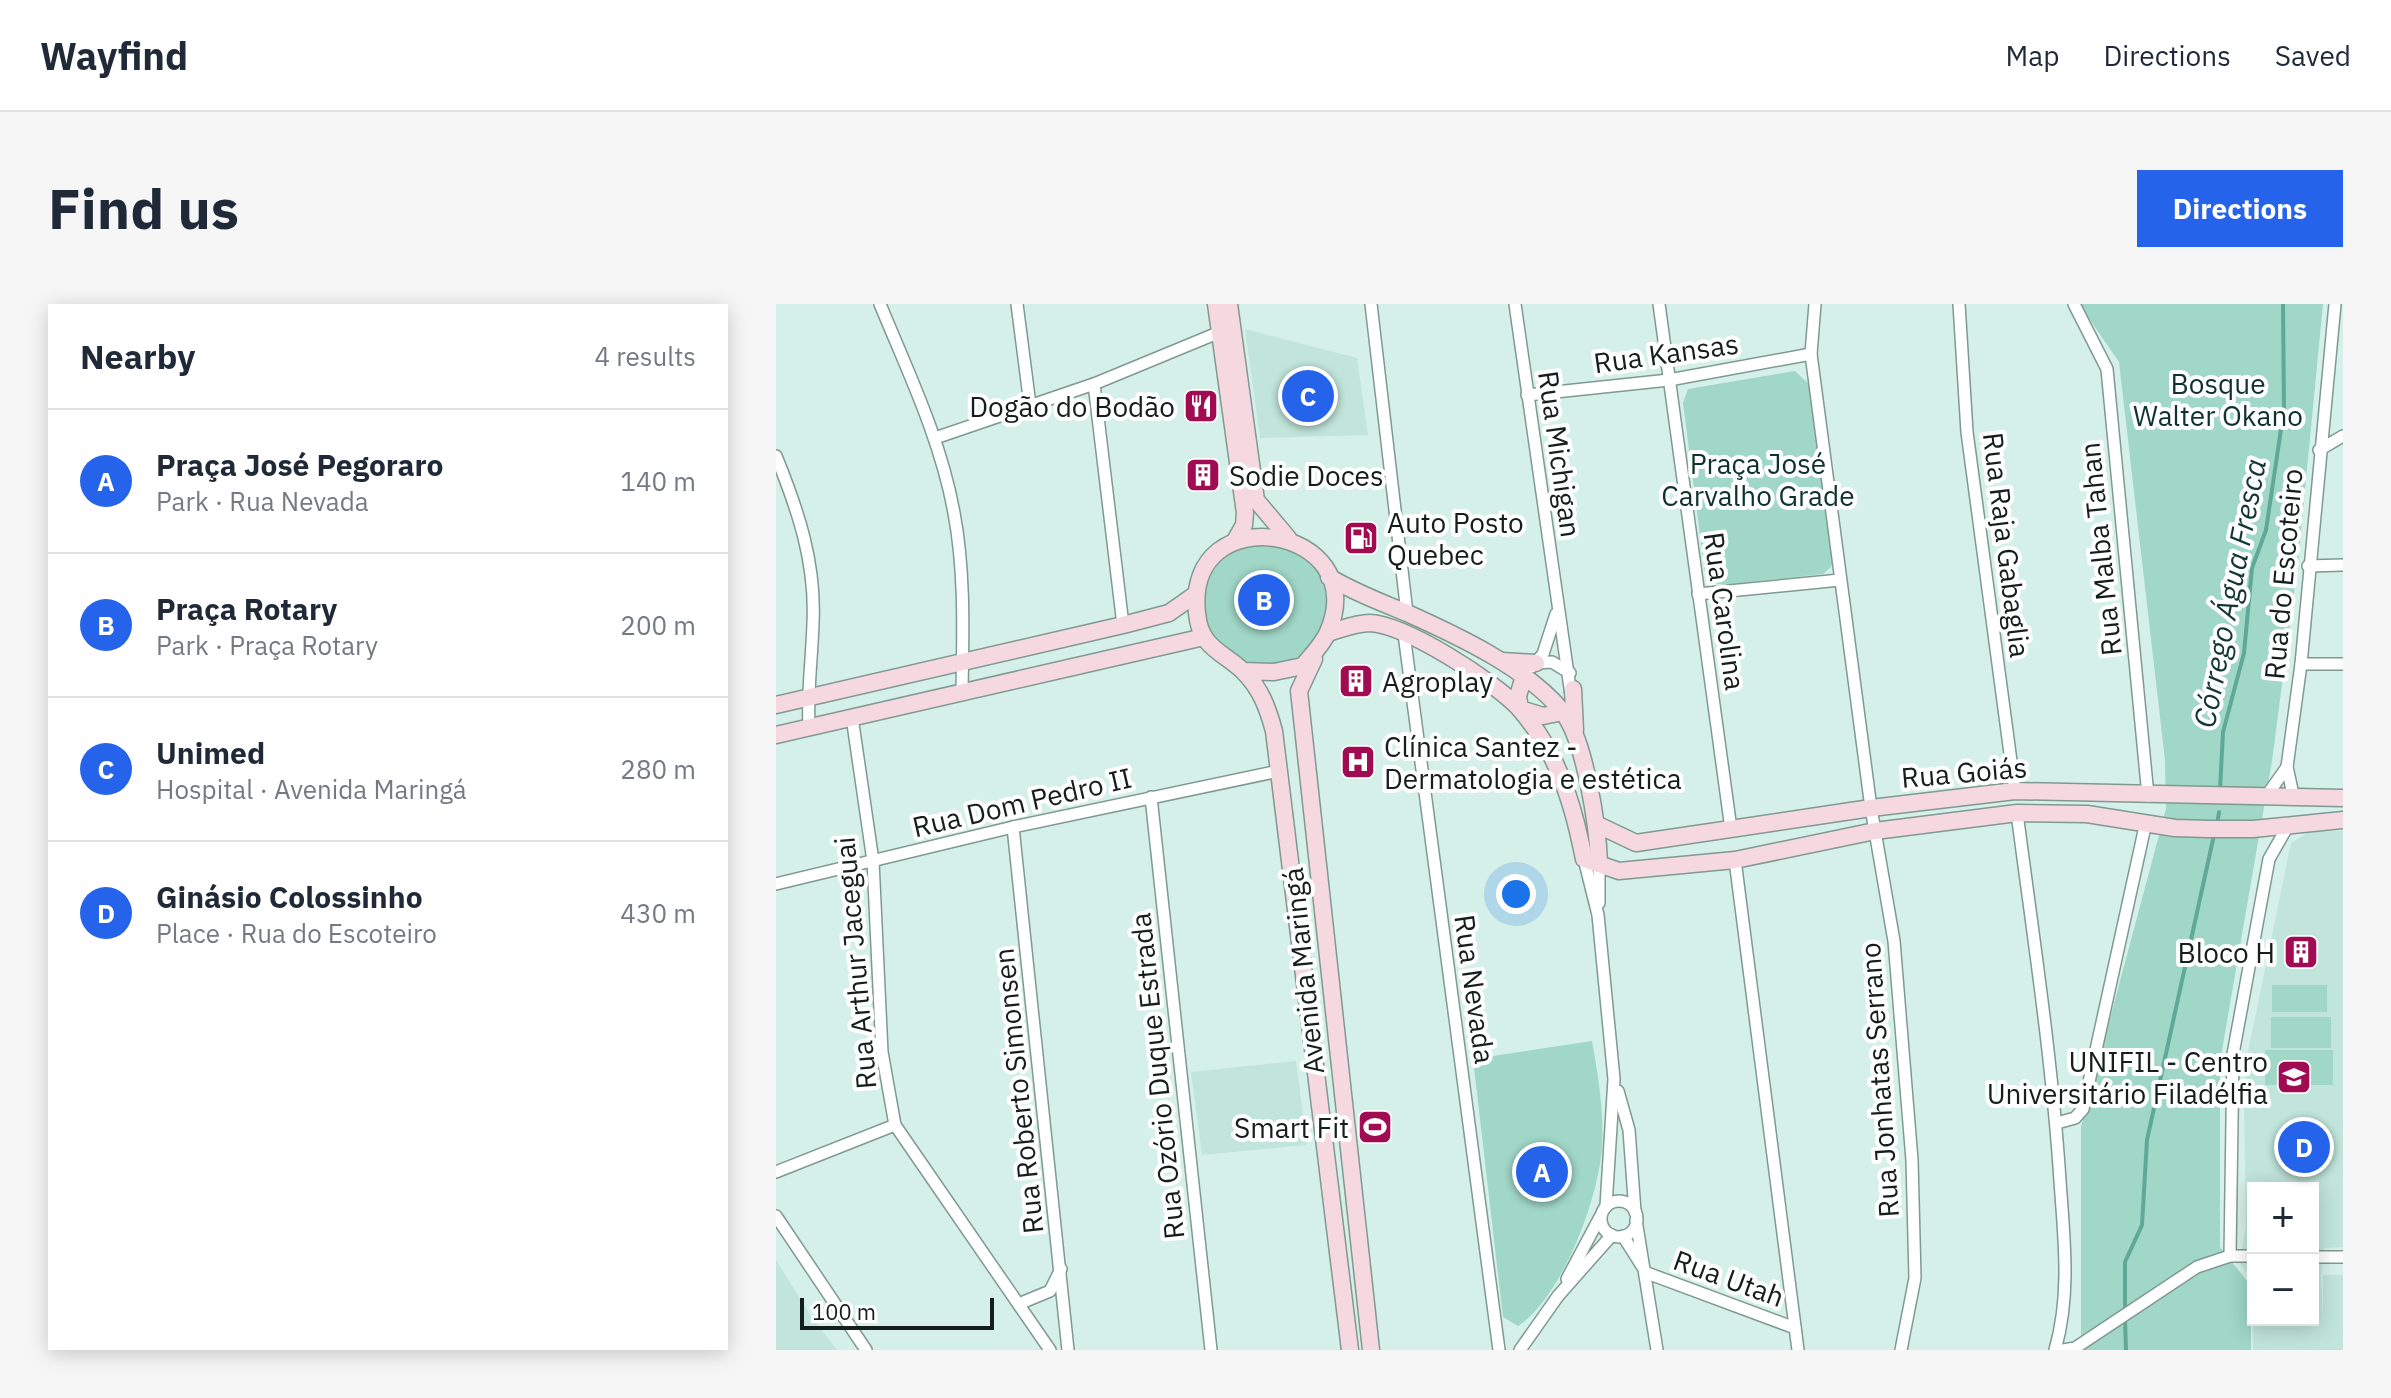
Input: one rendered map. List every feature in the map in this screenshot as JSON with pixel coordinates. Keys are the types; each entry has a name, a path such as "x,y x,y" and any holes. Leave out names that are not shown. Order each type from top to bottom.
{"main road":[{"path":"1216,304 1245,513 1244,525 1235,541 1209,563 1196,594 1197,617 1204,637 1223,659 1243,671 1274,672 1303,666 1326,636 1334,614 1329,577 1317,557 1288,538 1256,500 1229,304"},
{"path":"1235,541 1261,535 1288,538"},
{"path":"1329,577 1457,637 1524,676 1563,712 1575,740 1598,825 1592,862"},
{"path":"776,705 1169,613 1196,594"},
{"path":"1326,636 1369,623 1404,634 1447,655 1520,709 1543,716 1563,712"},
{"name":"Avenida Maringá","path":"1326,636 1299,691 1371,1350"},
{"path":"776,735 1204,637"},
{"path":"1495,660 1536,663"},
{"name":"Avenida Maringá","path":"1243,671 1264,699 1279,771 1350,1350"},
{"path":"1524,676 1518,696 1520,709 1552,757 1573,804 1592,862"},
{"path":"1571,681 1575,740"},
{"name":"Rua Goiás","path":"1598,825 1636,843 1871,808 2015,791 2343,798"},
{"path":"2148,796 2173,803 2247,806 2259,812 2270,827"},
{"path":"2294,799 2302,811 2318,820"},
{"name":"Rua Goiás","path":"1592,862 1619,871 1735,860 1875,831 2017,813 2087,814 2186,828 2270,827 2343,820"}],"street":[{"path":"880,304 935,438 954,513 962,691"},
{"path":"1017,304 1030,405"},
{"path":"1371,304 1407,613"},
{"name":"Rua Michigan","path":"1515,304 1557,610 1571,681"},
{"name":"Rua Carolina","path":"1659,304 1731,829"},
{"name":"Rua Jonhatas Serrano","path":"1815,304 1811,354 1871,808 1894,941 1912,1160 1915,1278 1901,1350"},
{"name":"Rua Raja Gabaglia","path":"1959,304 1967,432 2015,791"},
{"name":"Rua Malba Tahan","path":"2074,304 2107,369 2148,796"},
{"name":"Rua do Escoteiro","path":"2294,799 2287,767 2301,664 2335,304"},
{"path":"935,438 1094,384 1220,332"},
{"name":"Rua Kansas","path":"1527,395 1669,380 1811,354"},
{"path":"1094,384 1123,625"},
{"path":"2319,450 2343,436"},
{"path":"776,456 799,515 811,569 814,620 807,698 809,727"},
{"path":"2308,566 2343,565"},
{"path":"1698,594 1840,580"},
{"name":"Rua Michigan","path":"1524,676 1536,663 1557,610"},
{"name":"Rua Nevada","path":"1404,634 1499,1350"},
{"path":"1536,663 1552,662 1571,681 1563,712"},
{"path":"2301,664 2343,664"},
{"name":"Rua Arthur Jaceguai","path":"852,717 873,861 882,1052 895,1125 1021,1303 1050,1350"},
{"path":"2265,798 2287,767"},
{"name":"Rua Dom Pedro II","path":"776,884 1013,827 1279,771"},
{"name":"Rua Ozório Duque Estrada","path":"1151,797 1211,1350"},
{"path":"2017,813 2057,1123 2066,1265 2063,1324 2055,1350"},
{"path":"2057,1123 2075,1118 2083,1109 2146,822"},
{"path":"2269,859 2289,824"},
{"name":"Rua Roberto Simonsen","path":"1013,827 1068,1350"},
{"path":"2230,1256 2233,1054 2269,859 2270,827"},
{"path":"1735,860 1798,1350"},
{"path":"1592,862 1614,1079 1603,1228 1618,1235 1647,1273"},
{"path":"1614,1079 1629,1130 1636,1216 1657,1350"},
{"path":"776,1172 895,1125"},
{"path":"1520,1350 1558,1296 1603,1211 1622,1201 1636,1216"},
{"path":"776,1216 866,1350"},
{"path":"1558,1296 1618,1235 1633,1229 1636,1216"},
{"path":"2063,1324 2071,1349 2197,1267 2230,1256 2247,1256"},
{"path":"2319,1257 2343,1257"},
{"path":"1021,1303 1050,1291 1061,1268"},
{"name":"Rua Utah","path":"1647,1273 1795,1328"}],"shaded area":[{"path":"1245,329 1357,358 1368,435 1260,438"},
{"name":"UNIFIL - Centro Universitário Filadélfia","path":"2343,831 2343,1247 2324,1248 2321,1276 2323,1322 2323,1275 2343,1275 2343,1350 2253,1350 2253,1326 2319,1326 2319,1182 2247,1182 2247,1273 2240,1263 2246,1226 2244,1102 2248,1052 2291,843 2309,832"},
{"path":"1296,1061 1307,1145 1202,1155 1191,1072"},
{"path":"776,1260 809,1313 837,1350 776,1350"}],"green space":[{"name":"Bosque Walter Okano","path":"2079,304 2323,304 2298,562 2272,761 2220,1062 2220,1247 2247,1281 2247,1326 2251,1326 2251,1350 2081,1350 2081,1127 2166,809 2165,760 2119,362"},
{"name":"Praça José Carvalho Grade","path":"1795,371 1811,386 1834,556 1831,567 1823,574 1723,585 1712,582 1705,574 1683,403 1688,389"},
{"path":"1265,543 1289,547 1309,561 1323,581 1327,605 1323,629 1309,649 1289,663 1265,667 1241,663 1221,649 1207,629 1203,605 1207,581 1221,561 1241,547"},
{"path":"2272,985 2327,985 2327,1012 2272,1012"},
{"path":"2271,1017 2331,1017 2331,1048 2271,1048"},
{"path":"1592,1041 1602,1133 1594,1192 1563,1270 1534,1312 1518,1326 1503,1317 1473,1059"},
{"path":"2265,1050 2333,1050 2333,1085 2265,1085"}],"waterway":[{"name":"Córrego Água Fresca","path":"2220,790 2223,732 2244,653 2252,568 2266,530 2284,409 2283,304"},
{"name":"Córrego Água Fresca","path":"2217,825 2219,812"},
{"name":"Córrego Água Fresca","path":"2125,1310 2125,1262 2142,1225 2147,1140 2214,835"},
{"name":"Córrego Água Fresca","path":"2125,1320 2126,1350"}],"place":[{"name":"Unimed","path":"1308,396"},
{"name":"Dogão do Bodão","path":"1201,406"},
{"name":"Sodie Doces","path":"1203,475"},
{"name":"Auto Posto Quebec","path":"1361,538"},
{"name":"Praça Rotary","path":"1264,600"},
{"name":"Agroplay","path":"1356,681"},
{"name":"Clínica Santez - Dermatologia e estética","path":"1358,762"},
{"name":"Bloco H","path":"2301,952"},
{"name":"UNIFIL - Centro Universitário Filadélfia","path":"2294,1077"},
{"name":"Smart Fit","path":"1375,1127"},
{"name":"Ginásio Colossinho","path":"2304,1147"},
{"name":"Praça José Pegoraro","path":"1542,1172"}]}
